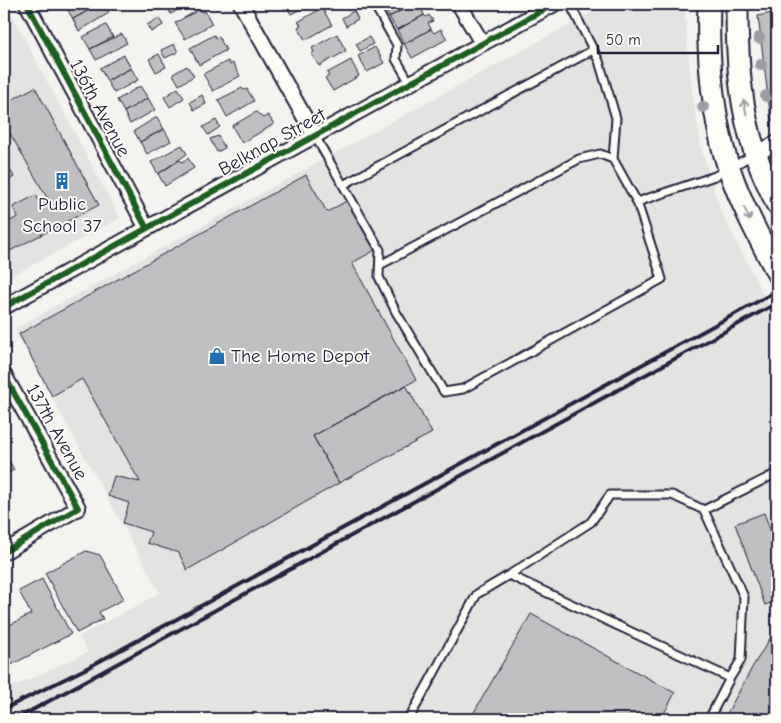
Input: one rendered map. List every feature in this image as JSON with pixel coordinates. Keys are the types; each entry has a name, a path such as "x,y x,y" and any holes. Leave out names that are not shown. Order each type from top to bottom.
{"main road":[{"path":"708,4 711,71 729,168 754,229 777,272"},
{"path":"737,4 738,56 744,105 755,154 777,204"}],"street":[{"name":"136th Avenue","path":"27,4 146,227"},
{"path":"241,4 315,136"},
{"path":"460,4 482,43"},
{"name":"Belknap Street","path":"4,307 146,227 554,4"},
{"path":"755,154 777,143"},
{"name":"137th Avenue","path":"4,375 78,508 4,551"}],"lane":[{"path":"374,4 397,45 396,59 410,83"},
{"path":"315,136 380,250 379,277 396,312 444,392 463,389 662,279 637,202 613,159 616,118 594,50 570,4"},
{"path":"343,186 594,50"},
{"path":"380,265 579,159 600,154 613,159"},
{"path":"637,202 715,176 755,154"},
{"path":"704,510 777,473"},
{"path":"409,719 477,594 510,576 590,522 610,495 672,495 704,510 744,597 741,660 710,719"},
{"path":"510,576 730,678"}],"shaded area":[{"path":"4,4 6,4 120,218 4,280"},
{"path":"607,4 686,4 685,16 692,91 702,151 720,209 777,322 777,719 4,719 4,691 88,652 79,636 160,593 14,329"}],"building":[{"path":"72,4 95,4 96,6 73,19 66,7"},
{"path":"100,4 104,4 109,13 79,31 73,19"},
{"path":"165,4 188,4 171,14"},
{"path":"285,4 310,4 291,14"},
{"path":"382,4 413,4 389,17"},
{"path":"413,4 423,4 425,7 422,10 424,15 397,30 389,17"},
{"path":"322,8 332,25 305,40 298,27 301,25 298,22"},
{"path":"200,9 202,12 205,11 212,24 185,39 175,23"},
{"path":"354,11 358,19 346,26 342,18"},
{"path":"777,12 777,117 771,121 758,16"},
{"path":"424,15 426,17 429,15 433,21 428,23 431,29 404,44 397,30"},
{"path":"159,18 163,25 151,32 147,25"},
{"path":"106,25 113,37 90,49 83,37"},
{"path":"431,29 434,33 441,29 447,39 412,58 404,44"},
{"path":"122,34 127,43 96,60 90,49"},
{"path":"337,34 346,51 319,66 311,54 314,52 312,48"},
{"path":"214,35 216,38 219,37 226,50 199,65 190,48"},
{"path":"369,37 373,44 360,51 356,44"},
{"path":"174,44 178,52 165,58 161,50"},
{"path":"375,47 384,63 367,72 358,56"},
{"path":"159,54 166,67 156,72 149,59"},
{"path":"124,55 131,68 107,81 100,68"},
{"path":"351,60 359,76 333,91 325,78 329,76 327,73"},
{"path":"228,61 230,65 233,63 240,76 213,91 203,74"},
{"path":"187,66 194,76 179,85 173,74"},
{"path":"131,68 138,80 114,93 107,81"},
{"path":"140,86 148,98 124,112 117,100"},
{"name":"Public School 37","path":"35,87 99,205 4,254 4,209 10,221 18,217 13,207 36,195 41,205 49,201 4,123 4,104"},
{"path":"178,88 184,98 170,107 164,97"},
{"path":"242,88 244,90 247,89 254,101 227,117 218,100"},
{"path":"202,95 206,104 194,110 190,102"},
{"path":"148,98 155,110 130,124 124,112"},
{"path":"256,112 263,118 268,115 274,124 242,143 232,126"},
{"path":"157,117 164,129 140,142 134,131"},
{"path":"216,120 220,127 208,135 203,127"},
{"path":"164,129 171,141 147,154 140,142"},
{"path":"218,136 225,148 217,152 210,139"},
{"path":"182,145 187,154 158,174 151,162"},
{"path":"188,158 194,168 165,186 158,174 180,160 182,162"},
{"name":"Public School 37","path":"4,159 14,177 4,183"},
{"name":"The Home Depot","path":"306,175 327,212 350,199 377,249 352,263 416,380 313,436 339,483 187,570 179,553 147,543 151,532 123,523 129,503 108,496 114,476 140,482 82,379 52,396 19,334"},
{"path":"406,385 432,433 339,483 313,436"},
{"path":"4,451 14,470 4,475"},
{"path":"764,513 777,548 777,601 765,605 735,524"},
{"path":"86,551 100,555 124,599 99,612 103,619 77,633 45,573"},
{"path":"42,579 71,634 7,667 4,661 4,628 31,614 19,591"},
{"path":"531,614 675,693 661,719 470,719"},
{"path":"777,627 777,719 724,719 753,666"}],"railway":[{"path":"4,709 89,667 777,291"},
{"path":"16,719 777,303"}],"cycle path":[{"path":"27,4 146,227"},
{"path":"4,307 554,4"},
{"path":"4,375 78,508 4,552"}],"place":[{"name":"Public School 37","path":"62,181"},
{"name":"The Home Depot","path":"217,356"}]}
